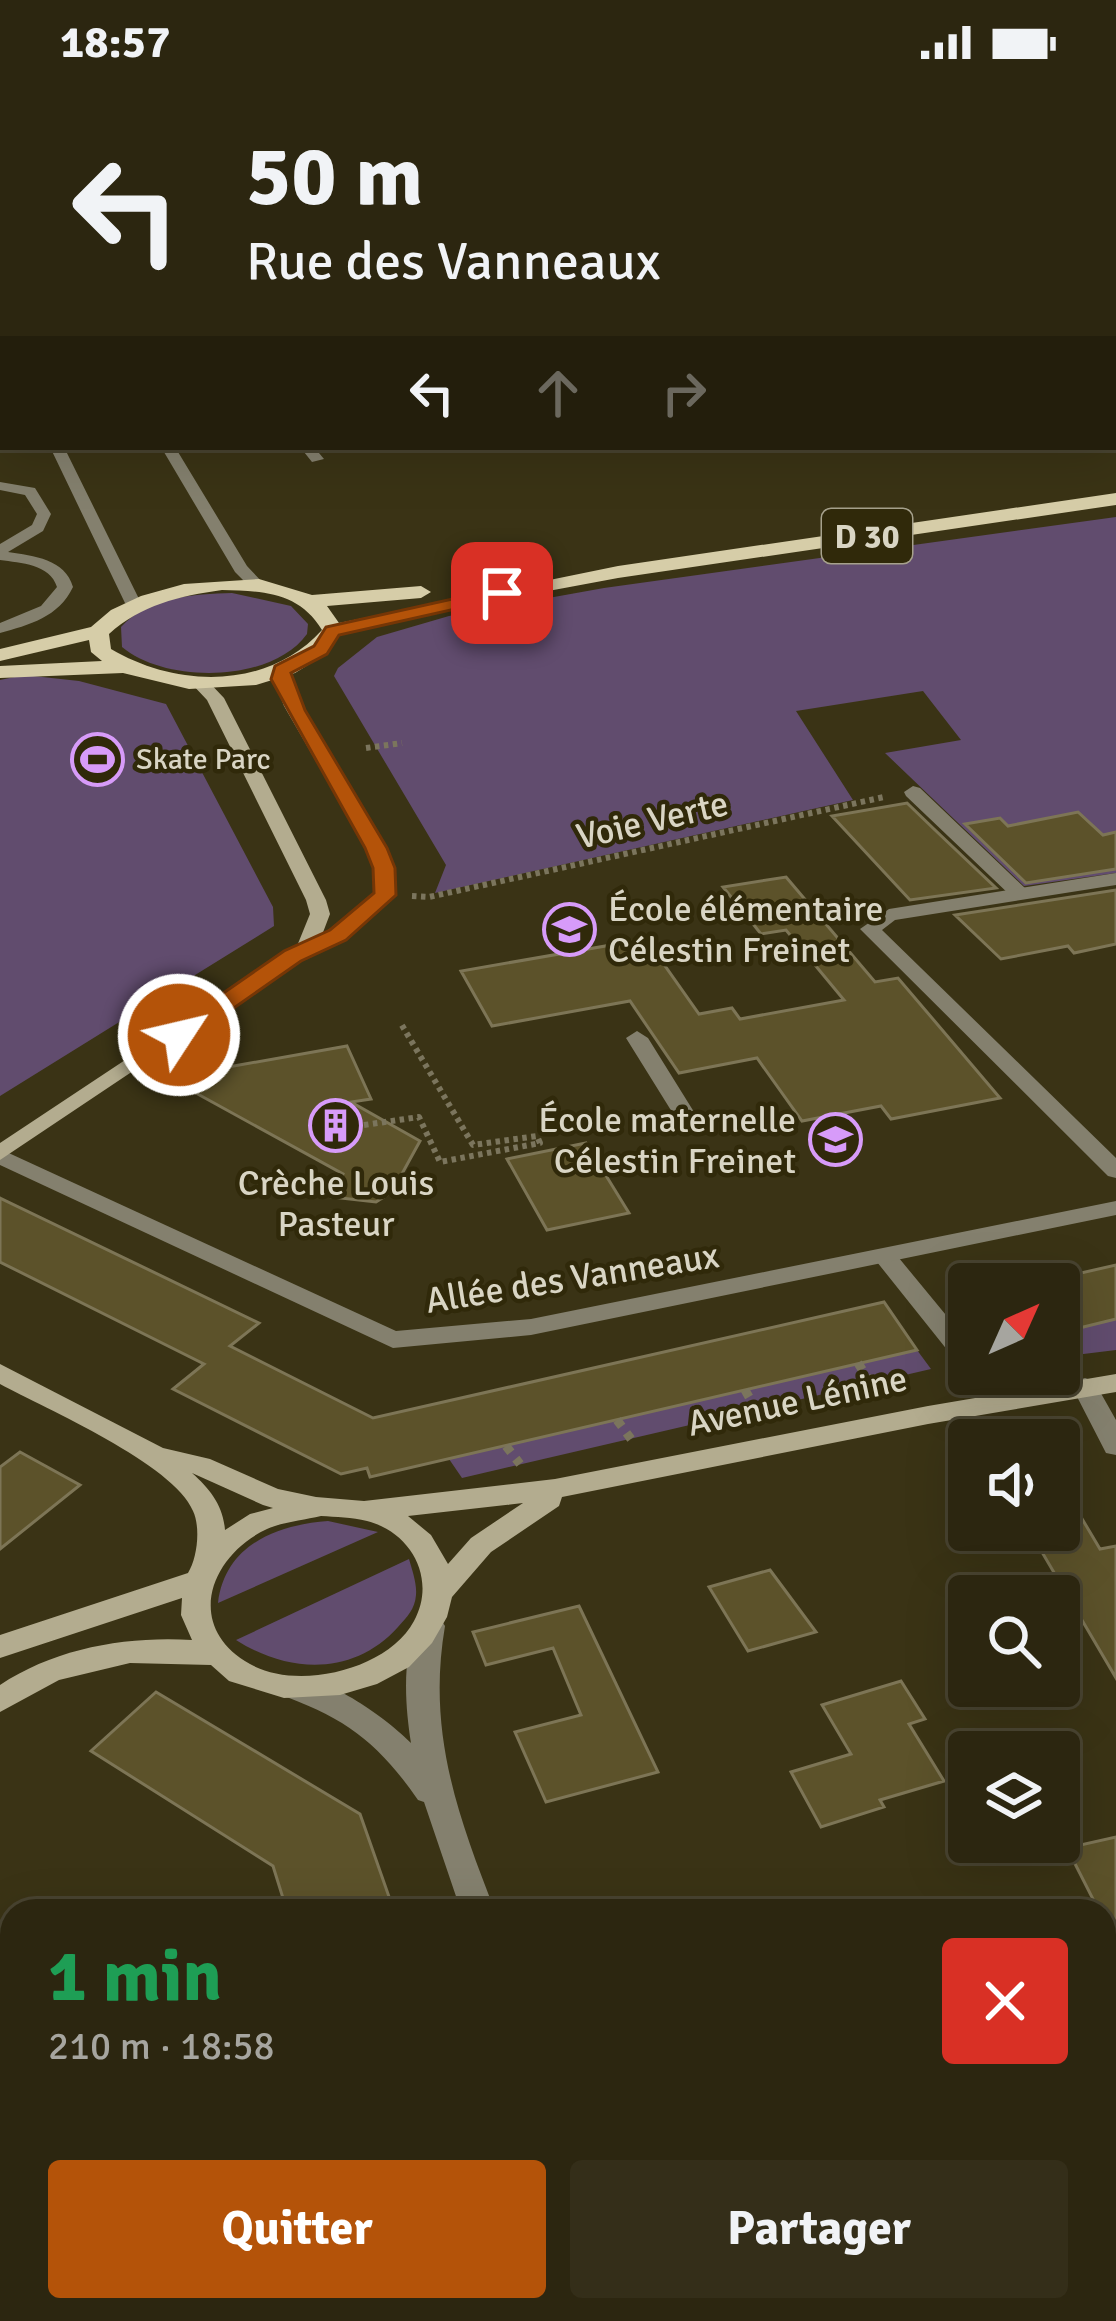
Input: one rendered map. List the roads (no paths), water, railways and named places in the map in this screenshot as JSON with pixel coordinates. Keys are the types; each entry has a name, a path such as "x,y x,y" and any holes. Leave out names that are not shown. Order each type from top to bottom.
{"main road":[{"name":"D 30","path":"310,601 617,572 1116,500"},
{"name":"D 30","path":"333,631 617,572"},
{"path":"0,655 98,632 109,617 133,603 187,588 256,585 310,601 328,615 333,631 321,650 282,670 199,682 159,679 120,667 0,672"},
{"path":"98,632 101,652 120,667"}],"street":[{"path":"58,450 133,603"},
{"path":"170,450 241,569 256,585"},
{"path":"0,487 30,491 44,514 38,528 0,552"},
{"path":"0,552 41,562 61,574 66,584 63,596 43,617 0,628"},
{"path":"0,1154 307,947 338,935 385,895 376,848 295,710 280,679 282,670"},
{"path":"199,682 215,698 316,900 320,914 307,947"},
{"path":"913,792 1019,893"},
{"path":"1116,879 889,915 870,929 1116,1171"},
{"path":"637,1038 688,1120"},
{"name":"Allée des Vanneaux","path":"0,1154 393,1340 531,1327 1116,1208"},
{"path":"885,1256 948,1334"},
{"path":"5,1382 155,1455 200,1466 273,1498 366,1510 406,1528 421,1541 432,1556 441,1590 421,1663 419,1702 437,1803 473,1899"},
{"name":"Avenue Lénine","path":"366,1510 456,1505 566,1489 989,1400 1116,1384"},
{"path":"1085,1388 1116,1446"},
{"path":"987,1395 989,1400"},
{"path":"155,1455 200,1495 214,1521 192,1606 199,1631 214,1654 244,1674 335,1701 375,1723 402,1749 437,1803"},
{"name":"Avenue Lénine","path":"441,1590 490,1538 566,1489"},
{"path":"0,1647 138,1606 202,1569 229,1537 256,1520 321,1506"},
{"path":"289,1685 322,1686 361,1678 396,1662 430,1625"},
{"path":"0,1700 27,1679 61,1664 177,1648 214,1654"}],"place":[{"name":"Skate Parc","path":"97,759"},
{"name":"École élémentaire Célestin Freinet","path":"569,929"},
{"name":"Crèche Louis Pasteur","path":"336,1126"},
{"name":"École maternelle Célestin Freinet","path":"835,1140"}]}
